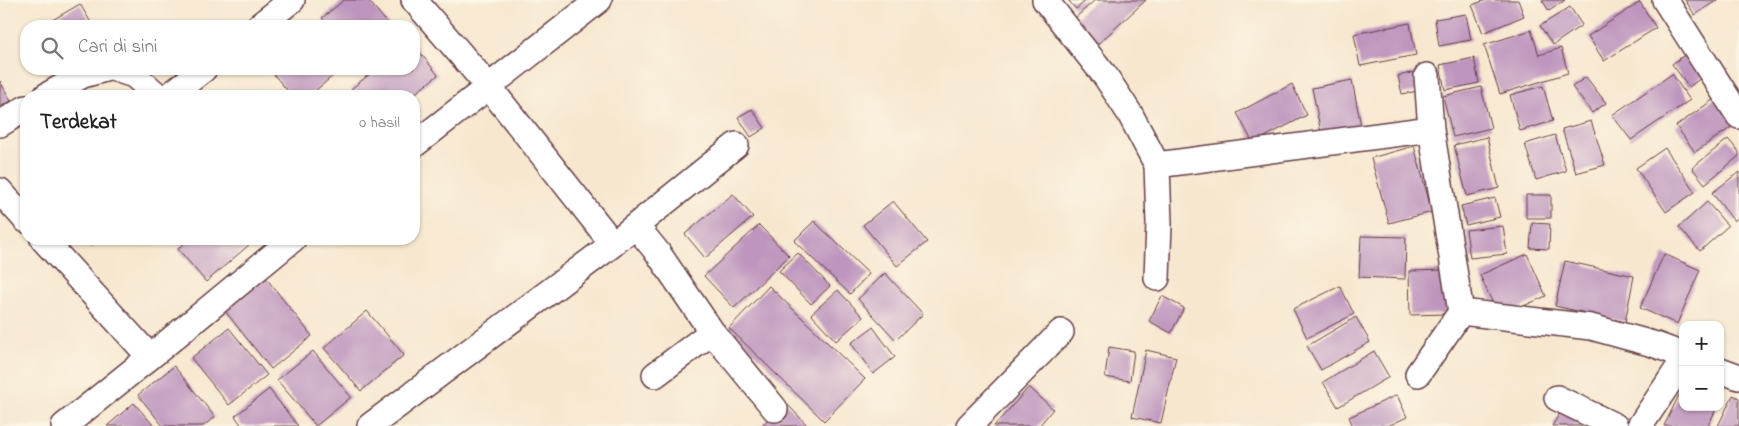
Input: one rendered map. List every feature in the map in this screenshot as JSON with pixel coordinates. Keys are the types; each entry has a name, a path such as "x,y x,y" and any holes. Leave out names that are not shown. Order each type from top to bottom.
{"street":[{"path":"267,20 292,0"},
{"path":"414,0 489,86 613,244"},
{"path":"420,140 599,0"},
{"path":"1045,0 1106,77 1130,114 1157,166 1159,223 1157,278"},
{"path":"1664,0 1735,100"},
{"path":"57,90 83,75"},
{"path":"134,75 151,90"},
{"path":"176,90 196,75"},
{"path":"1418,374 1461,312 1431,129 1427,76"},
{"path":"0,124 20,112"},
{"path":"1157,166 1431,129"},
{"path":"370,426 613,244 736,145"},
{"path":"0,191 20,213"},
{"path":"636,226 658,253 712,332 775,409"},
{"path":"48,245 150,358"},
{"path":"64,426 150,358 278,245"},
{"path":"1461,312 1591,327 1653,344 1679,354"},
{"path":"655,375 712,332"},
{"path":"969,426 1061,332"},
{"path":"1640,426 1680,366"},
{"path":"1724,371 1739,377"},
{"path":"1557,398 1614,426"}],"building":[{"path":"344,0 368,0 385,20 324,20 322,18"},
{"path":"1068,0 1087,0 1076,9"},
{"path":"1095,0 1146,0 1097,45 1074,19"},
{"path":"1486,0 1518,0 1524,16 1483,33 1472,5"},
{"path":"1542,0 1565,0 1549,11"},
{"path":"1685,0 1717,0 1695,15"},
{"path":"1640,2 1656,28 1604,61 1588,36"},
{"path":"80,4 89,20 52,20"},
{"path":"1570,7 1582,25 1553,45 1540,26"},
{"path":"1466,14 1471,40 1439,46 1435,19"},
{"path":"1410,23 1416,55 1360,66 1354,34"},
{"path":"1531,30 1539,55 1561,48 1568,73 1500,94 1484,45"},
{"path":"1693,49 1709,72 1689,87 1672,64"},
{"path":"420,52 438,75 419,90 351,89 368,75 420,75"},
{"path":"1474,58 1479,83 1445,90 1440,65"},
{"path":"1419,71 1423,90 1402,94 1398,76"},
{"path":"1672,74 1690,100 1631,140 1612,115"},
{"path":"274,75 334,75 316,90 287,90"},
{"path":"1586,77 1606,103 1592,113 1572,87"},
{"path":"1352,80 1362,131 1322,138 1312,88"},
{"path":"0,81 11,101 0,107"},
{"path":"1292,84 1307,115 1253,143 1237,113"},
{"path":"1543,86 1553,121 1520,131 1510,95"},
{"path":"1481,87 1491,128 1453,137 1443,96"},
{"path":"1717,97 1736,124 1695,152 1676,126"},
{"path":"752,109 765,128 751,137 738,117"},
{"path":"1591,121 1605,165 1576,173 1562,129"},
{"path":"1555,135 1566,171 1536,180 1525,144"},
{"path":"1487,137 1499,188 1467,196 1454,145"},
{"path":"1728,139 1739,152 1739,156 1705,184 1692,168"},
{"path":"1414,146 1432,212 1389,223 1371,158"},
{"path":"1665,148 1695,192 1666,212 1636,168"},
{"path":"1739,172 1739,217 1734,221 1712,193"},
{"path":"733,194 753,217 705,258 685,234"},
{"path":"1526,195 1551,195 1551,218 1526,218"},
{"path":"1495,198 1500,217 1466,225 1461,206"},
{"path":"893,201 927,242 897,266 863,225"},
{"path":"1707,202 1728,226 1700,251 1679,227"},
{"path":"814,221 869,274 850,294 794,241"},
{"path":"1532,223 1550,224 1549,249 1530,248"},
{"path":"759,225 789,256 734,308 704,276"},
{"path":"1503,226 1507,254 1470,258 1466,230"},
{"path":"1361,236 1406,237 1405,279 1359,277"},
{"path":"182,245 249,245 206,282 178,249"},
{"path":"798,253 830,286 811,304 779,271"},
{"path":"1527,254 1546,296 1499,317 1480,275"},
{"path":"1664,254 1700,270 1677,324 1640,308"},
{"path":"1565,261 1634,276 1625,322 1555,306"},
{"path":"1445,270 1447,314 1410,315 1409,271"},
{"path":"885,273 923,314 896,340 858,299"},
{"path":"266,278 312,336 271,369 225,311"},
{"path":"769,286 865,379 824,421 729,328"},
{"path":"1340,286 1354,314 1307,338 1293,309"},
{"path":"838,290 863,317 836,341 811,314"},
{"path":"1162,296 1184,308 1171,333 1149,321"},
{"path":"367,311 404,355 361,391 324,348"},
{"path":"1356,317 1370,342 1321,370 1307,346"},
{"path":"873,327 895,357 873,374 851,343"},
{"path":"229,328 267,375 229,405 191,358"},
{"path":"1109,347 1134,351 1130,381 1105,377"},
{"path":"1146,350 1176,357 1161,423 1132,417"},
{"path":"313,351 351,397 316,426 277,380"},
{"path":"1374,351 1389,377 1338,407 1323,382"},
{"path":"174,366 215,417 203,426 163,426 138,395"},
{"path":"1029,387 1053,409 1039,426 994,426"},
{"path":"269,389 298,426 242,426 235,416"},
{"path":"1397,395 1407,417 1388,426 1353,426 1349,417"},
{"path":"1679,395 1679,411 1715,411 1708,426 1664,426"},
{"path":"1733,395 1739,398 1739,426 1718,426"},
{"path":"134,403 154,426 107,426"},
{"path":"786,403 808,426 761,426"},
{"path":"1565,405 1600,426 1552,426"}]}
